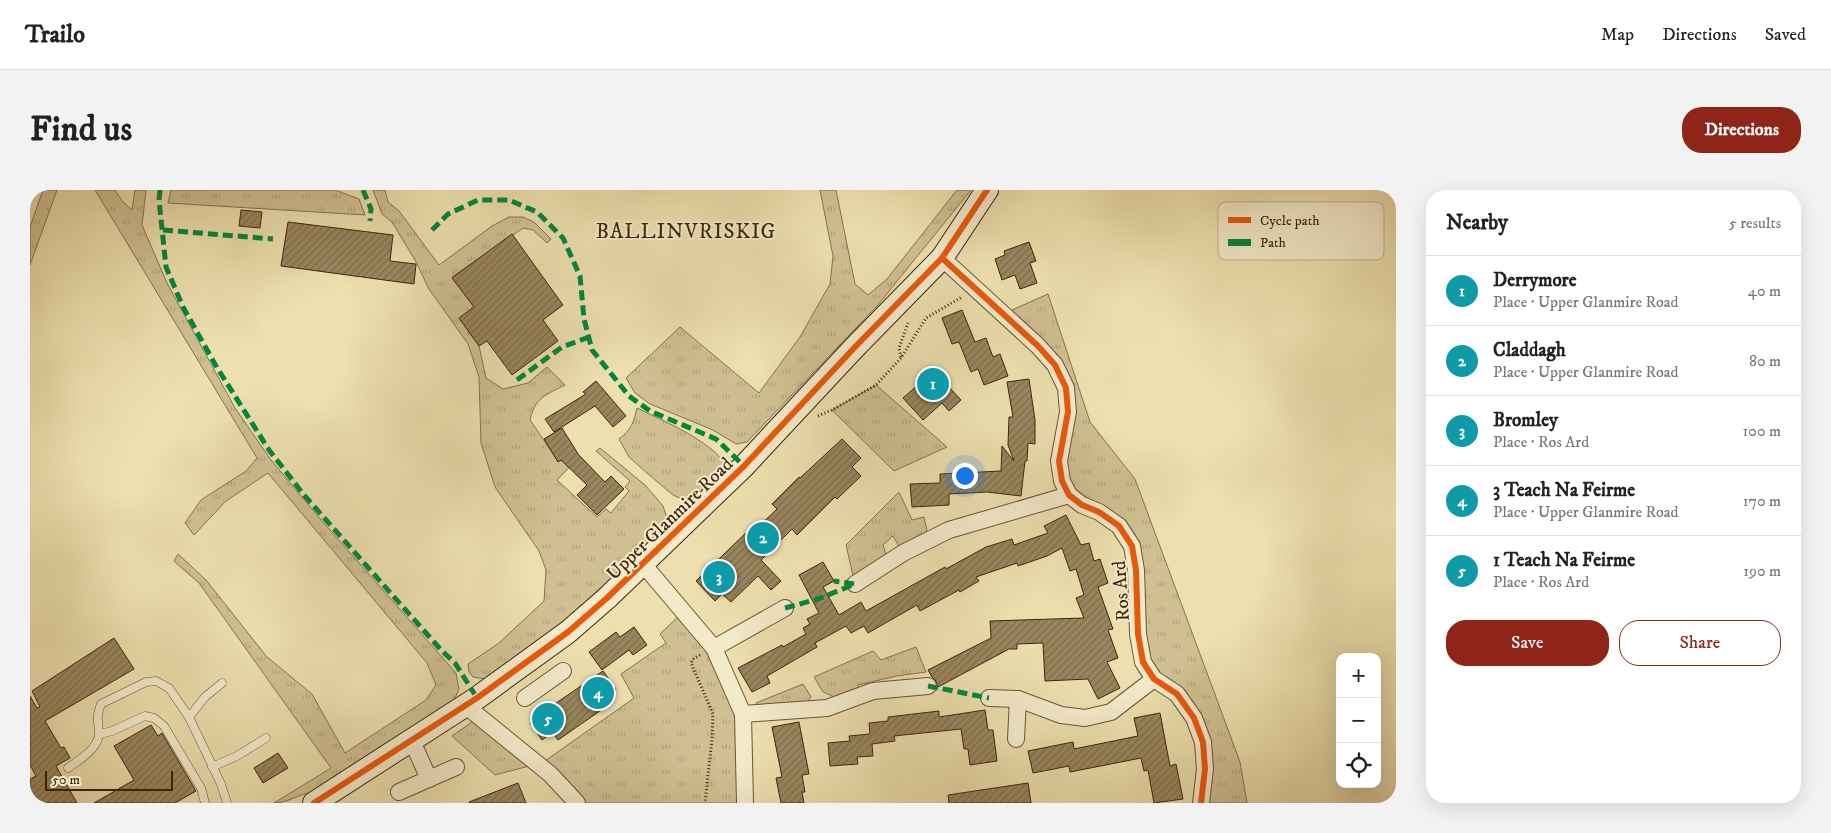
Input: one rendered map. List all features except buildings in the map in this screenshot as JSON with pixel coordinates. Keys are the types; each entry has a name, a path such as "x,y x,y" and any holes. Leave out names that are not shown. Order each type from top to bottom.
{"main road":[{"name":"Upper Glanmire Road","path":"314,803 466,706 581,621 744,466 855,347 942,258 987,190"}],"street":[{"path":"855,584 904,553 949,530 1068,495 1062,481 1059,461 1068,412 1066,388 1055,365 1038,346 942,258"},
{"name":"Ros Ard","path":"1068,495 1082,505 1099,512 1119,526 1132,546 1136,570 1138,634 1144,662 1154,679"},
{"path":"643,564 714,648 744,714 745,803"},
{"path":"714,648 785,608"},
{"path":"530,660 546,684"},
{"path":"525,698 563,672"},
{"path":"989,698 1018,699 1061,715 1085,718 1111,712 1154,679 1177,694 1194,718 1200,733 1203,742 1205,769 1201,803"},
{"path":"744,714 827,708 873,691 928,686"},
{"path":"1016,739 1018,699"},
{"path":"466,706 550,774 577,803"},
{"path":"412,741 428,779"},
{"path":"399,792 456,767"}],"lane":[{"path":"68,768 96,744 100,734 97,716 101,704 146,682 156,681 169,688 188,717 221,784 227,803"},
{"path":"188,717 205,697 222,682"},
{"path":"100,734 112,731 145,716 154,718 164,726 201,788 205,803"},
{"path":"212,767 237,756 266,738"}],"path":[{"path":"816,416 832,410 876,385 901,358 926,318 954,303 974,288"},
{"path":"705,803 713,714 691,663 693,659 714,648"}],"green space":[{"path":"43,190 57,190 30,265 30,227"},
{"path":"95,190 115,190 122,201 132,210 135,190 146,190 142,225 167,283 235,408 271,460 456,673 459,689 454,700 309,793 287,801 274,803 331,768 199,583 174,561 178,554 206,580 267,657 312,694 345,753 426,700 436,685 427,663 268,473 226,501 194,535 185,523 201,500 246,471 257,458"},
{"path":"171,190 335,190 359,199 365,215 168,203"},
{"path":"373,190 385,190 388,202 399,211 439,265 492,226 509,217 523,217 534,222 551,239 547,243 533,230 523,228 452,277 474,307 459,318 479,346 486,378 503,389 528,383 547,367 565,385 538,401 530,420 558,461 576,451 579,457 557,480 597,517 606,509 611,513 629,491 625,487 630,481 596,451 600,448 645,485 663,506 670,527 550,633 485,679 473,677 469,672 468,664 499,643 544,601 546,570 539,551 495,487 481,443 479,377 468,344 429,289 415,260 392,222 382,214"},
{"path":"820,190 836,190 855,284 868,295 887,279 957,190 971,190 877,306 747,442 736,444 713,430 650,404 635,393 626,378 680,327 759,393 800,337 830,284 833,256"},
{"path":"1048,294 1090,422 1135,479 1240,762 1247,803 1201,803 1200,733 1143,662 1132,548 1073,492 1064,461 1070,387 1010,311"},
{"path":"876,385 947,447 894,471 832,410"},
{"path":"637,408 698,439 718,455 725,464 691,503 673,495 629,457 619,439 631,425"},
{"path":"899,492 912,520 924,517 929,540 903,553 893,536 883,545 889,563 855,584 846,545"},
{"path":"680,615 710,656 737,719 740,803 584,803 545,761 634,698 621,674 666,643 660,634"},
{"path":"916,647 926,672 897,676 858,685 857,692 839,699 823,692 814,677 873,651 881,660"},
{"path":"803,684 811,697 806,705 758,708 756,703"},
{"path":"475,720 533,765 495,775 452,736"}],"marked path":[{"path":"160,190 159,200 166,267 183,307 216,366 269,450 304,495 441,650 455,663 477,698"},
{"path":"363,190 371,209 370,221"},
{"path":"432,230 448,214 478,200 509,200 537,212 563,238 580,276 584,319 592,350 629,396 650,411 716,439 744,466"},
{"path":"163,230 273,239"},
{"path":"517,380 562,347 589,337"},
{"path":"785,608 818,599 855,584 834,581"},
{"path":"928,686 989,698"}],"cycle path":[{"path":"314,803 477,698 568,632 607,598 744,466 855,347 942,258 987,190"},
{"path":"942,258 1038,346 1055,365 1066,388 1068,412 1059,461 1062,481 1069,495 1082,505 1099,512 1119,526 1132,546 1136,570 1138,634 1143,662 1154,679 1177,694 1194,718 1203,742 1205,769 1201,803"}],"place":[{"name":"Derrymore","path":"933,384"},
{"name":"Claddagh","path":"763,538"},
{"name":"Bromley","path":"719,577"},
{"name":"3 Teach Na Feirme","path":"598,693"},
{"name":"1 Teach Na Feirme","path":"548,719"}],"district":[{"name":"BALLINVRISKIG","path":"686,231"}]}
